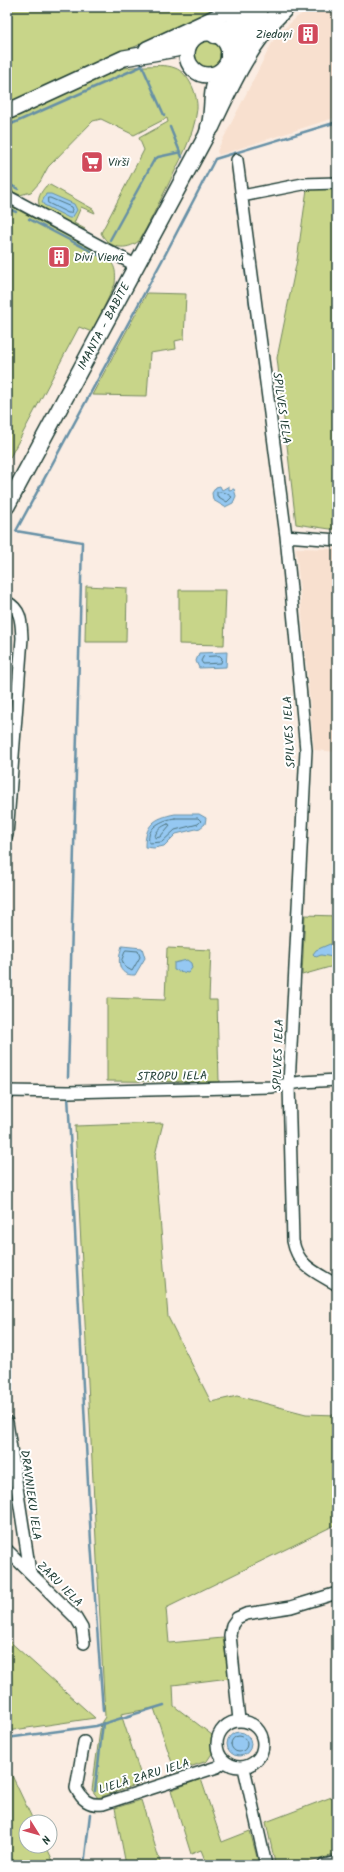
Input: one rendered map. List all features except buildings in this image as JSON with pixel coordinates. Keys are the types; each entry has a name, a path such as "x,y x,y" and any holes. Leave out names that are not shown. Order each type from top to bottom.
{"highway":[{"path":"214,34 231,28 259,7"},
{"path":"230,55 232,48 238,39 284,7"},
{"path":"210,127 249,50 266,26 284,7"}],"main road":[{"path":"134,56 199,24 238,7"},
{"path":"7,112 124,58 134,56 176,50 190,43 198,35 209,33 224,39 230,55 227,64 220,72 206,75 177,59 155,59 134,56"},
{"path":"190,43 187,54 193,68"},
{"name":"IMANTA - BABĪTE","path":"193,68 203,86 203,110 200,145"},
{"name":"IMANTA - BABĪTE","path":"7,506 210,127 213,86 220,72"}],"street":[{"name":"SPILVES IELA","path":"237,160 286,536 306,750 289,1085 293,1241 298,1258 306,1266 337,1285"},
{"path":"242,196 303,184 337,183"},
{"path":"7,196 135,265"},
{"path":"286,536 337,540"},
{"path":"7,602 13,605 21,617 22,638 9,785 7,835"},
{"name":"STROPU IELA","path":"7,1090 68,1092 289,1085 302,1082 337,1080"},
{"name":"DRAVNIEKU IELA","path":"7,1422 30,1572"},
{"name":"ZARU IELA","path":"7,1550 76,1618 82,1628 84,1643"},
{"path":"239,1720 230,1635 232,1625 237,1618 246,1614 291,1607 337,1593"},
{"path":"239,1720 251,1723 260,1731 264,1742 262,1754 255,1763 244,1768 233,1767 224,1762 218,1752 217,1742 221,1731 229,1724 239,1720"},
{"name":"LIELĀ ZARU IELA","path":"84,1742 76,1788 85,1801 94,1805 103,1804 217,1767 224,1762"},
{"path":"244,1768 266,1865"},
{"path":"324,1865 337,1862"}],"shaded area":[{"path":"313,7 337,7 337,117 219,155 217,151 275,37 297,17"},
{"path":"296,548 337,549 337,752 314,750"}],"green space":[{"path":"7,7 212,7 213,11 7,105"},
{"path":"208,36 221,41 226,54 221,67 208,72 195,67 190,54 195,41"},
{"path":"167,66 180,71 192,85 196,97 197,109 193,130 185,150 150,222 139,241 129,246 118,247 108,242 101,233 144,150 139,138 168,122 167,118 134,135 101,119 93,121 48,167 40,182 31,192 20,195 7,189 7,117 76,86 123,68"},
{"path":"50,185 93,209 95,213 81,207 74,223 85,229 74,227 40,207 39,201 42,191 46,186"},
{"path":"307,189 337,189 337,530 296,524 277,358 297,260"},
{"path":"7,204 104,256 111,262 115,269 115,284 92,332 79,327 7,463"},
{"path":"147,293 186,294 184,339 175,341 176,349 150,353 147,396 92,395"},
{"path":"86,586 127,588 126,642 85,642"},
{"path":"179,590 226,590 224,645 179,644"},
{"path":"305,915 337,916 337,965 302,975"},
{"path":"167,948 211,950 209,1000 217,1000 219,1082 107,1081 107,998 165,1000"},
{"path":"163,1123 155,1155 168,1317 211,1402 237,1396 306,1414 337,1415 337,1524 166,1608 169,1643 223,1638 229,1678 173,1685 174,1706 212,1735 213,1752 207,1761 175,1772 154,1708 121,1714 143,1782 98,1798 92,1790 101,1723 105,1717 75,1126"},
{"path":"7,1639 95,1718 7,1731"},
{"path":"7,1765 30,1814 18,1814 18,1854 50,1854 55,1865 7,1865"},
{"path":"201,1779 222,1842 250,1831 259,1865 207,1865 201,1850 191,1854 171,1790"},
{"path":"337,1795 337,1854 296,1865 288,1866 275,1863 266,1822"},
{"path":"141,1800 161,1865 126,1865 115,1808"}],"water":[{"path":"46,194 51,194 74,204 77,210 72,218 69,218 44,205 42,202"},
{"path":"220,486 222,490 229,486 229,490 234,489 236,496 233,503 225,507 213,500 212,493 216,487"},
{"path":"227,652 226,667 199,668 196,661 199,653"},
{"path":"175,814 199,814 206,818 205,824 200,828 176,834 164,846 154,848 145,847 145,839 152,824 156,820"},
{"path":"330,944 336,947 336,953 333,957 321,955 316,957 313,954 316,950"},
{"path":"122,946 142,948 145,958 135,975 129,975 121,970 119,961"},
{"path":"187,960 191,963 192,968 188,973 174,970 174,963"},
{"path":"239,1732 244,1733 250,1739 250,1749 244,1755 239,1756 234,1755 228,1749 227,1744 228,1739 234,1733"}],"waterway":[{"path":"140,61 164,115"},
{"path":"7,126 142,66"},
{"path":"68,1077 82,542 16,531 215,159 337,122"},
{"path":"170,127 182,157"},
{"path":"110,240 154,160 158,157 181,152"},
{"path":"7,183 18,189"},
{"path":"236,197 238,214"},
{"path":"7,208 16,212"},
{"path":"29,219 102,257"},
{"path":"241,238 254,334"},
{"path":"258,364 260,379"},
{"path":"68,1095 91,1542 103,1711"},
{"path":"7,1738 96,1726 164,1705"},
{"path":"95,1791 103,1723"},
{"path":"84,1865 90,1814"}],"place":[{"name":"Ziedoņi","path":"308,34"},
{"name":"Virši","path":"92,162"},
{"name":"Divi Vienā","path":"59,257"}]}
